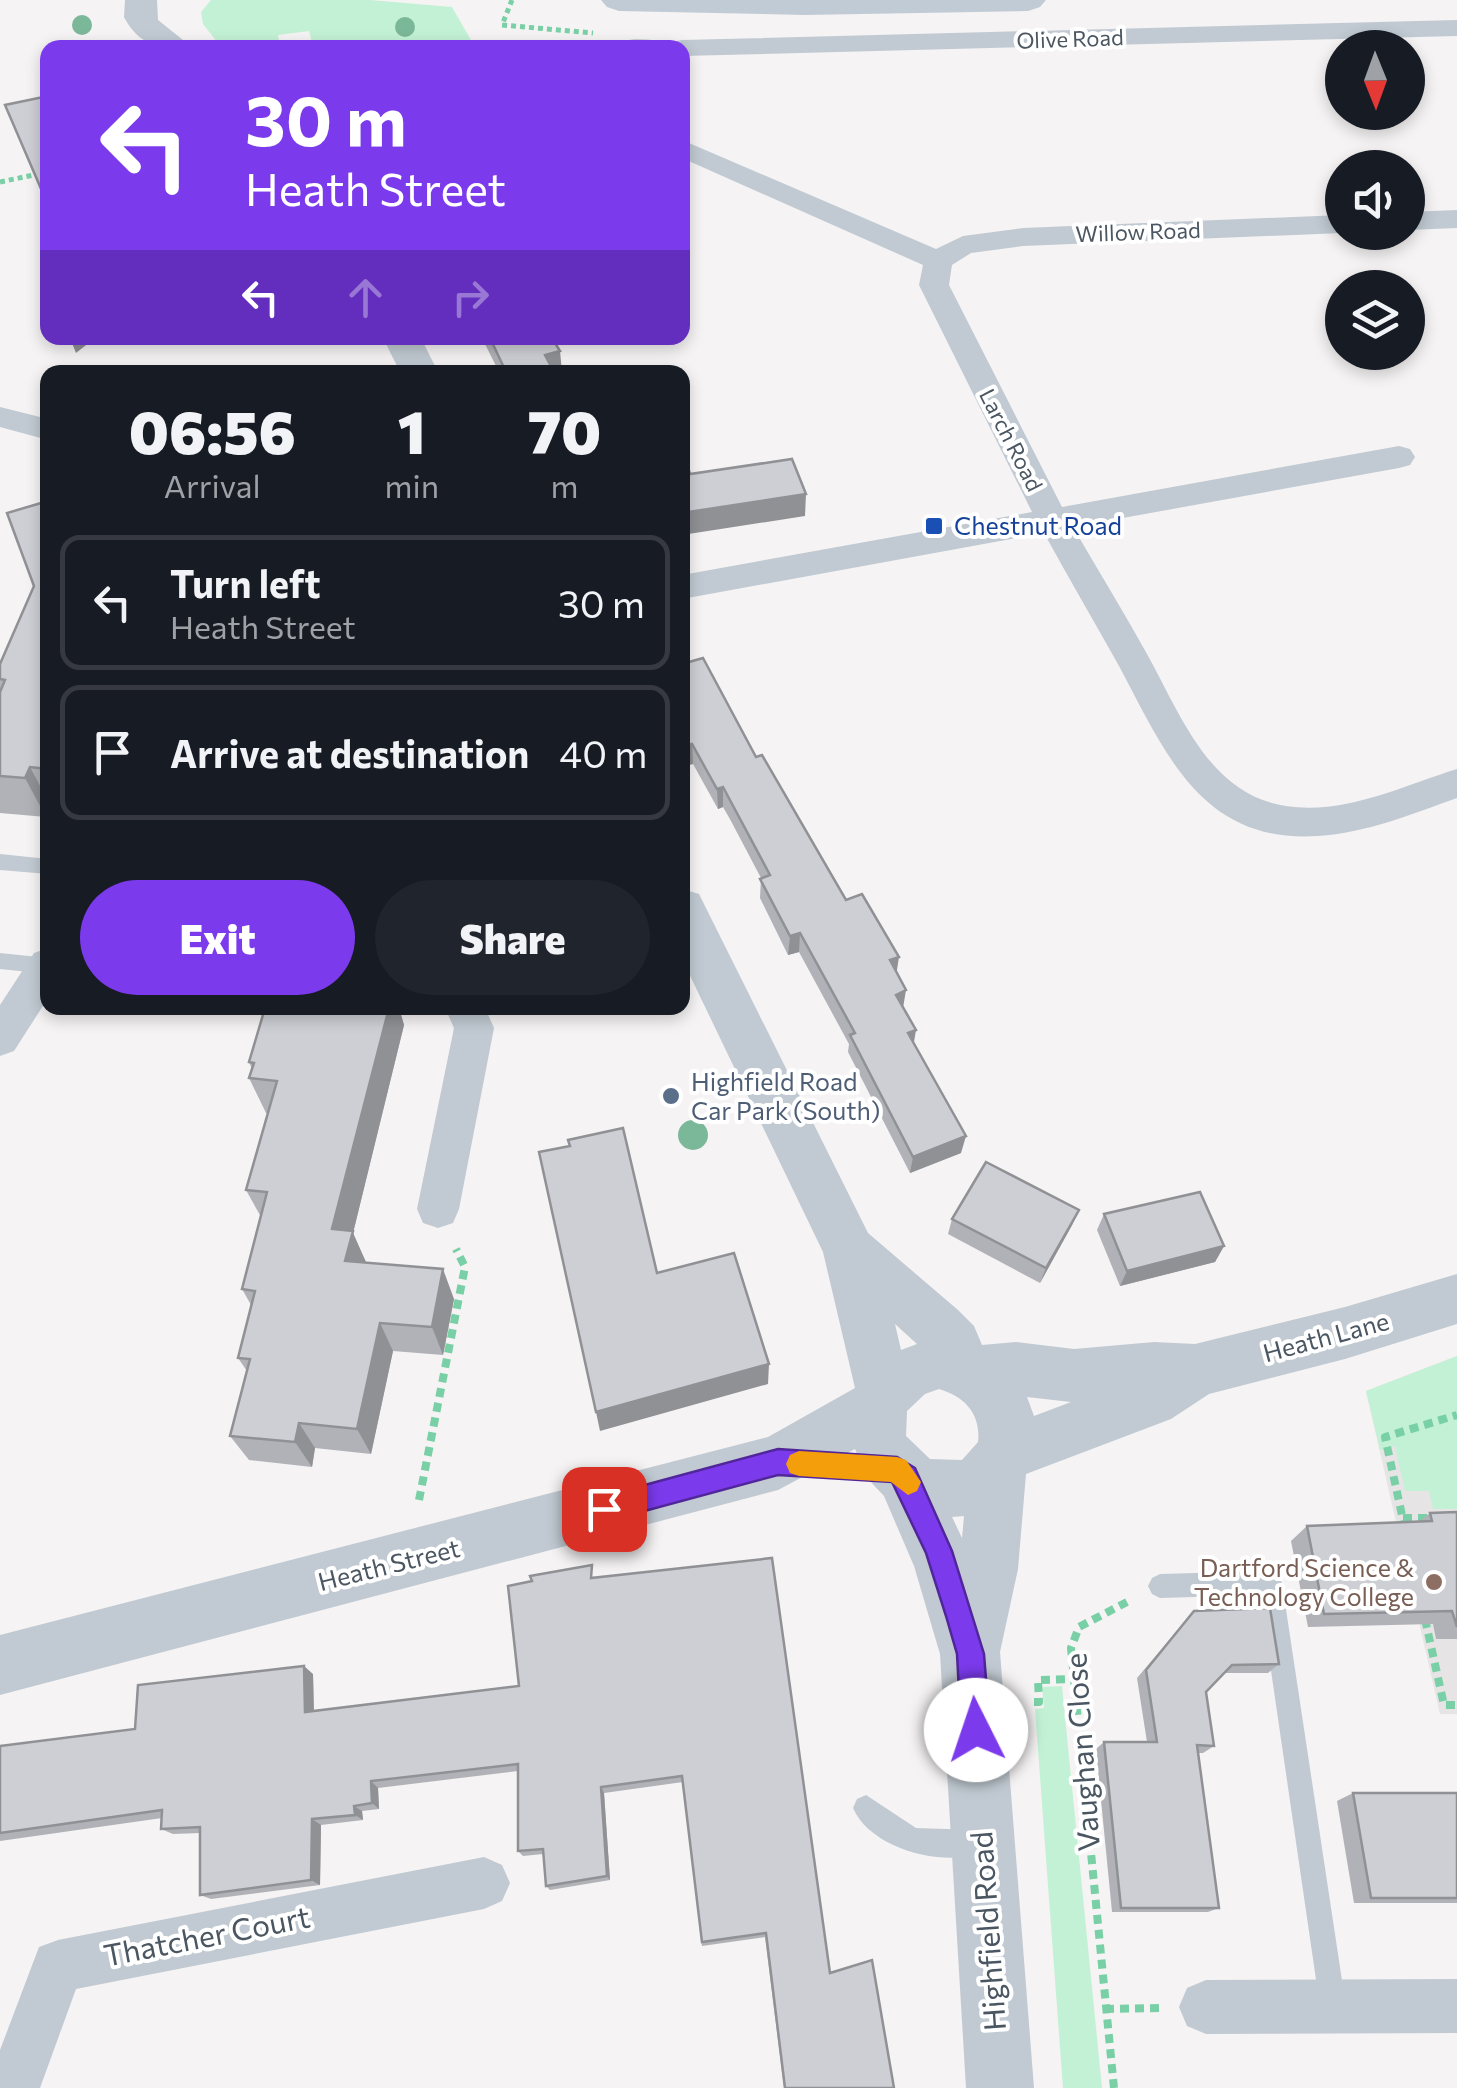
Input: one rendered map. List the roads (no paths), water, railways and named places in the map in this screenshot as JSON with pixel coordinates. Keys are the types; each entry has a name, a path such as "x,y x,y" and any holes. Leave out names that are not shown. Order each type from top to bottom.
{"main road":[{"path":"619,0 805,4 1028,0"}],"street":[{"path":"141,0 137,14 141,26 164,26"},
{"name":"Olive Road","path":"690,48 1457,28"},
{"path":"690,152 938,261"},
{"path":"1425,221 1457,220"},
{"name":"Willow Road","path":"938,261 963,245 1023,237 1325,225"},
{"name":"Larch Road","path":"938,261 934,286 1051,520 1196,768 1232,802 1280,819 1336,823 1457,783"},
{"path":"0,417 40,428"},
{"path":"690,586 1399,457"},
{"path":"690,924 849,1250 882,1399 879,1440 901,1473 924,1487 966,1488 984,1479 1001,1460 1008,1432 1004,1408 992,1388 967,1370 939,1362 918,1366 898,1376 882,1399"},
{"path":"0,1039 40,976"},
{"path":"438,1209 474,1028 468,1015"},
{"path":"849,1250 939,1328 954,1344 967,1370"},
{"name":"Heath Lane","path":"1001,1460 1152,1400 1195,1372 1457,1300"},
{"name":"Heath Lane","path":"967,1370 1016,1369 1074,1376 1154,1368 1195,1372"},
{"name":"Heath Street","path":"0,1666 778,1462 882,1399"},
{"name":"Highfield Road","path":"970,1654 988,1568 1001,1460"},
{"name":"Heath Street","path":"778,1462 901,1473"},
{"name":"Highfield Road","path":"901,1473 943,1564 970,1654 1000,2088"},
{"name":"Thatcher Court","path":"13,2088 58,1966 484,1883"},
{"path":"1206,2008 1457,2006"}],"lane":[{"path":"0,862 40,866"},
{"path":"0,961 40,964"},
{"path":"1160,1586 1270,1584 1334,2009"},
{"path":"866,1808 899,1838 930,1845 983,1843"}],"place":[{"name":"Chestnut Road","path":"934,526"},
{"name":"Highfield Road Car Park (South)","path":"671,1096"},
{"name":"Dartford Science & Technology College","path":"1434,1582"}]}
